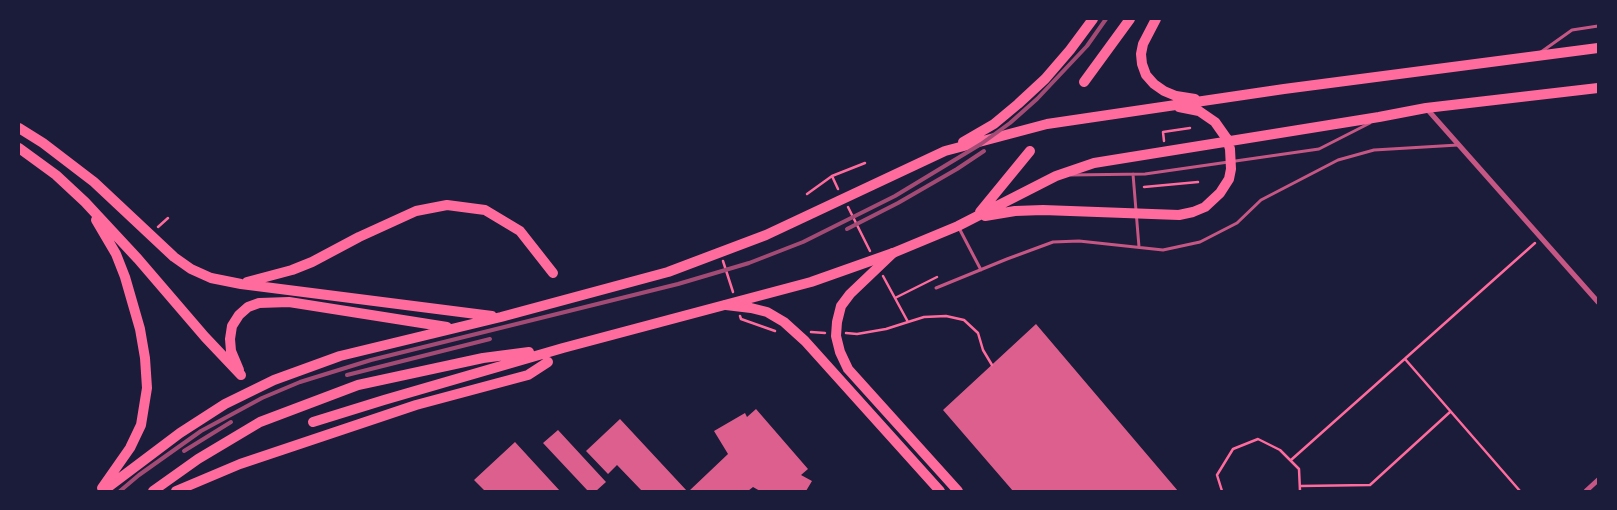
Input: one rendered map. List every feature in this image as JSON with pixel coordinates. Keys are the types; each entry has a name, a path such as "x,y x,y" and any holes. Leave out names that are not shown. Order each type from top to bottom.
{"main road":[{"path":"101,491 180,433 225,404 274,380 340,356 501,318 668,272 766,235 945,151 994,124 1018,104 1045,79 1093,19"},
{"path":"1084,82 1130,19"},
{"path":"1156,19 1143,44 1141,54 1146,75 1164,91 1176,96 1206,100"},
{"path":"945,151 1047,124 1284,89 1598,48"},
{"path":"313,422 563,348 811,282 893,253 958,226 1056,176 1094,163 1380,118 1426,108 1598,88"},
{"path":"976,217 1015,211 1043,210 1179,215 1194,212 1205,207 1220,193 1229,179 1231,169 1230,149 1215,122 1199,111 1173,106"},
{"path":"19,128 43,143 94,182 174,258 191,269 211,278 241,284 501,318"},
{"path":"19,148 56,175 85,202 240,375 231,351 232,326 239,315 248,307 259,302 289,302 453,328"},
{"path":"976,217 1030,151"},
{"path":"85,202 116,254 125,277 140,329 145,358 147,388 141,425 130,448 101,491"},
{"path":"241,284 292,270 312,262 359,237 416,211 447,205 485,210 520,230 553,273"},
{"path":"893,253 850,294 841,306 836,336 840,352 848,369 958,491"},
{"path":"725,305 767,312 784,322 805,341 940,491"},
{"path":"153,491 198,459 260,422 358,385 483,358 563,348"},
{"path":"176,491 240,464 416,405 528,375 548,362"}],"street":[{"path":"1426,108 1598,302"},
{"path":"1586,491 1598,480"}],"lane":[{"path":"1535,56 1572,30 1598,26"},
{"path":"1056,176 1145,174 1319,148 1380,118"},
{"path":"936,288 1053,242 1078,241 1163,250 1200,242 1238,223 1262,200 1338,160 1374,150 1459,145"},
{"path":"1133,174 1139,247"},
{"path":"958,226 981,270"}],"path":[{"path":"1163,132 1190,128"},
{"path":"807,194 832,176 865,163"},
{"path":"832,176 840,193"},
{"path":"1144,186 1198,182"},
{"path":"845,202 871,254"},
{"path":"1291,460 1541,238"},
{"path":"722,258 733,293"},
{"path":"881,271 908,322"},
{"path":"895,298 936,277"},
{"path":"739,311 741,319 776,331"},
{"path":"843,333 857,334 886,329 924,317 946,316 964,320 978,334 983,350 992,365"},
{"path":"804,332 829,333"},
{"path":"1405,359 1520,491"},
{"path":"1300,486 1370,485 1450,412"},
{"path":"1222,491 1217,475 1233,449 1258,439 1280,450 1299,468 1300,491"}],"building":[{"path":"1036,324 1178,491 1013,491 943,410"},
{"path":"756,409 808,469 801,475 812,481 806,491 760,491 753,487 748,491 689,491 728,454 714,431 745,413 747,417"},
{"path":"620,419 687,491 642,491 617,465 608,474 586,451"},
{"path":"558,430 606,482 596,491 588,491 543,443"},
{"path":"515,442 560,491 485,491 474,480"}],"railway":[{"path":"120,491 139,475 201,431 262,398 300,382 371,360 678,284 749,263 803,242 895,196 981,144 1010,123 1037,99 1087,46 1106,19"},
{"path":"847,229 898,203 984,151"},
{"path":"347,375 490,339"},
{"path":"184,451 231,422"}]}
